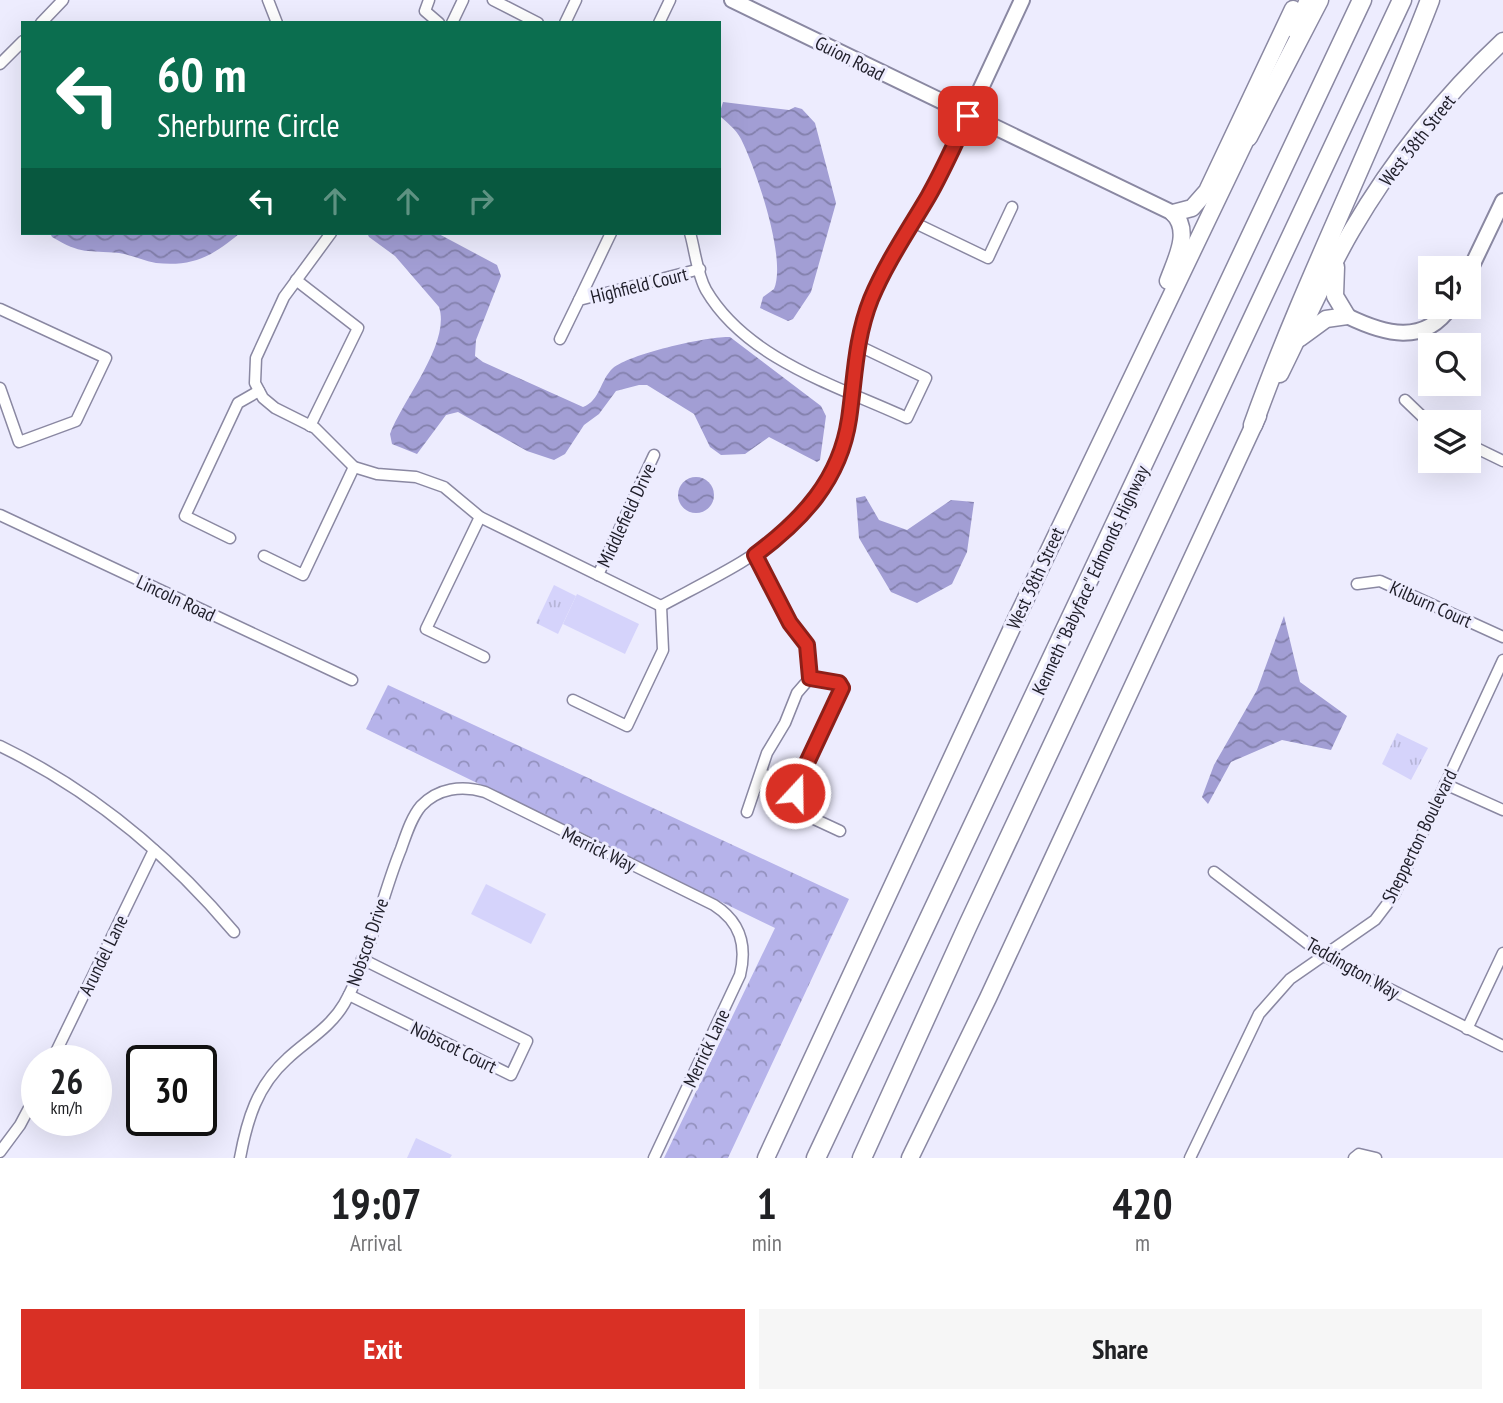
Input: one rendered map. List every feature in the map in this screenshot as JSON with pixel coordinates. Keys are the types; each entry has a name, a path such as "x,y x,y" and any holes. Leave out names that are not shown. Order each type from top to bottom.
{"highway":[{"path":"1248,136 1320,0"},
{"name":"Kenneth \"Babyface\" Edmonds Highway","path":"816,1158 1362,0"},
{"name":"Kenneth \"Babyface\" Edmonds Highway","path":"862,1158 968,925 1402,0"},
{"path":"1253,425 1281,347 1379,128 1430,0"}],"main road":[{"path":"1150,337 1180,248 1181,226 1172,214 1192,208 1207,191 1297,0"},
{"name":"West 38th Street","path":"766,1158 1150,337 1248,136 1308,0"},
{"name":"West 38th Street","path":"910,1158 1006,960 1253,425 1337,258 1368,204 1416,137 1447,98 1503,41"},
{"path":"1297,341 1321,321 1347,316 1334,292 1337,258"}],"street":[{"path":"43,21 63,0"},
{"path":"268,0 276,21"},
{"path":"429,0 425,11 437,21"},
{"path":"453,21 463,0"},
{"path":"494,0 534,21"},
{"path":"566,21 576,0"},
{"path":"660,21 670,0"},
{"name":"Guion Road","path":"732,0 1172,214"},
{"path":"573,700 627,726 663,650 661,606 755,555 800,520 825,486 845,440 857,345 875,289 968,116 1022,0"},
{"path":"0,64 21,43"},
{"path":"1477,256 1503,201"},
{"path":"913,222 988,258 1012,207"},
{"path":"264,556 303,575 354,467 310,426 272,406 258,391 254,374 256,358 284,297 330,235"},
{"name":"Highfield Court","path":"560,339 610,235"},
{"name":"Highfield Court","path":"691,235 708,292 752,337 799,369 907,418 926,378 857,345"},
{"name":"Highfield Court","path":"579,300 700,269"},
{"path":"296,281 358,328 310,426"},
{"path":"0,309 106,358 76,421 19,442 0,388"},
{"path":"1347,316 1378,330 1408,334 1432,326 1439,319"},
{"path":"230,538 185,516 238,403 258,391"},
{"path":"1405,400 1418,413"},
{"path":"1481,450 1503,461"},
{"name":"Middlefield Drive","path":"598,575 654,454"},
{"name":"Middlefield Drive","path":"354,467 377,474 410,476 432,482 459,496 480,517 661,606"},
{"name":"Lincoln Road","path":"0,515 352,680"},
{"path":"480,517 426,629 484,657"},
{"path":"747,812 767,753 785,723 793,702 810,678 807,645 790,623 755,555"},
{"name":"Kilburn Court","path":"1357,584 1380,581 1503,637"},
{"name":"Shepperton Boulevard","path":"1190,1158 1259,1014 1290,979 1375,920 1394,895 1503,660"},
{"path":"810,678 839,683 842,690 797,784 797,796 812,818 840,831"},
{"path":"0,746 82,793 154,850 233,932"},
{"path":"761,774 797,784"},
{"path":"1445,784 1503,810"},
{"name":"Merrick Way","path":"445,791 466,788 485,792 714,905 731,918 740,935"},
{"name":"Nobscot Drive","path":"240,1158 251,1111 267,1082 288,1058 333,1019 349,995 391,871 416,813 424,803 445,791"},
{"name":"Arundel Lane","path":"59,1045 154,850"},
{"name":"Teddington Way","path":"1214,872 1324,956 1503,1046"},
{"name":"Merrick Lane","path":"654,1158 740,975 744,957 740,935"},
{"path":"1467,1029 1503,953"},
{"name":"Nobscot Court","path":"349,995 511,1075 527,1041 362,959"},
{"path":"0,1152 21,1123"},
{"path":"1354,1158 1359,1154 1376,1158"}],"green space":[{"path":"554,585 576,596 558,634 536,623"},
{"path":"577,594 639,624 625,654 563,624"},
{"path":"388,685 849,899 728,1158 664,1158 775,928 366,729"},
{"path":"1397,733 1428,748 1411,780 1382,764"},
{"path":"486,884 546,914 531,944 471,914"},
{"path":"416,1138 452,1155 450,1158 407,1158"}],"water":[{"path":"723,102 789,110 795,107 802,109 815,123 836,203 811,292 793,319 788,321 760,308 763,297 774,289 777,275 773,236 747,153 736,132 721,117"},
{"path":"51,235 237,235 202,258 169,264 119,253 78,249"},
{"path":"368,235 441,235 497,265 501,276 476,340 475,356 583,407 597,395 613,368 622,363 669,347 704,339 730,337 821,406 826,416 820,460 817,462 769,437 745,454 721,455 710,447 694,414 647,385 616,391 599,414 584,425 565,454 554,460 527,451 458,412 446,415 417,454 392,444 390,434 432,354 441,321 439,307 395,256"},
{"path":"696,477 709,482 714,495 709,508 696,513 683,508 678,495 683,482"},
{"path":"865,496 879,520 907,530 951,500 974,502 967,552 952,584 917,603 891,592 859,538 856,498"},
{"path":"1284,616 1300,682 1347,716 1331,750 1282,740 1231,762 1208,804 1202,797 1214,765 1257,690"}],"route":[{"path":"795,793 842,688 839,683 810,678 804,638 790,623 755,555 800,520 825,486 845,440 855,355 866,311 889,262 929,195 968,116"}]}
